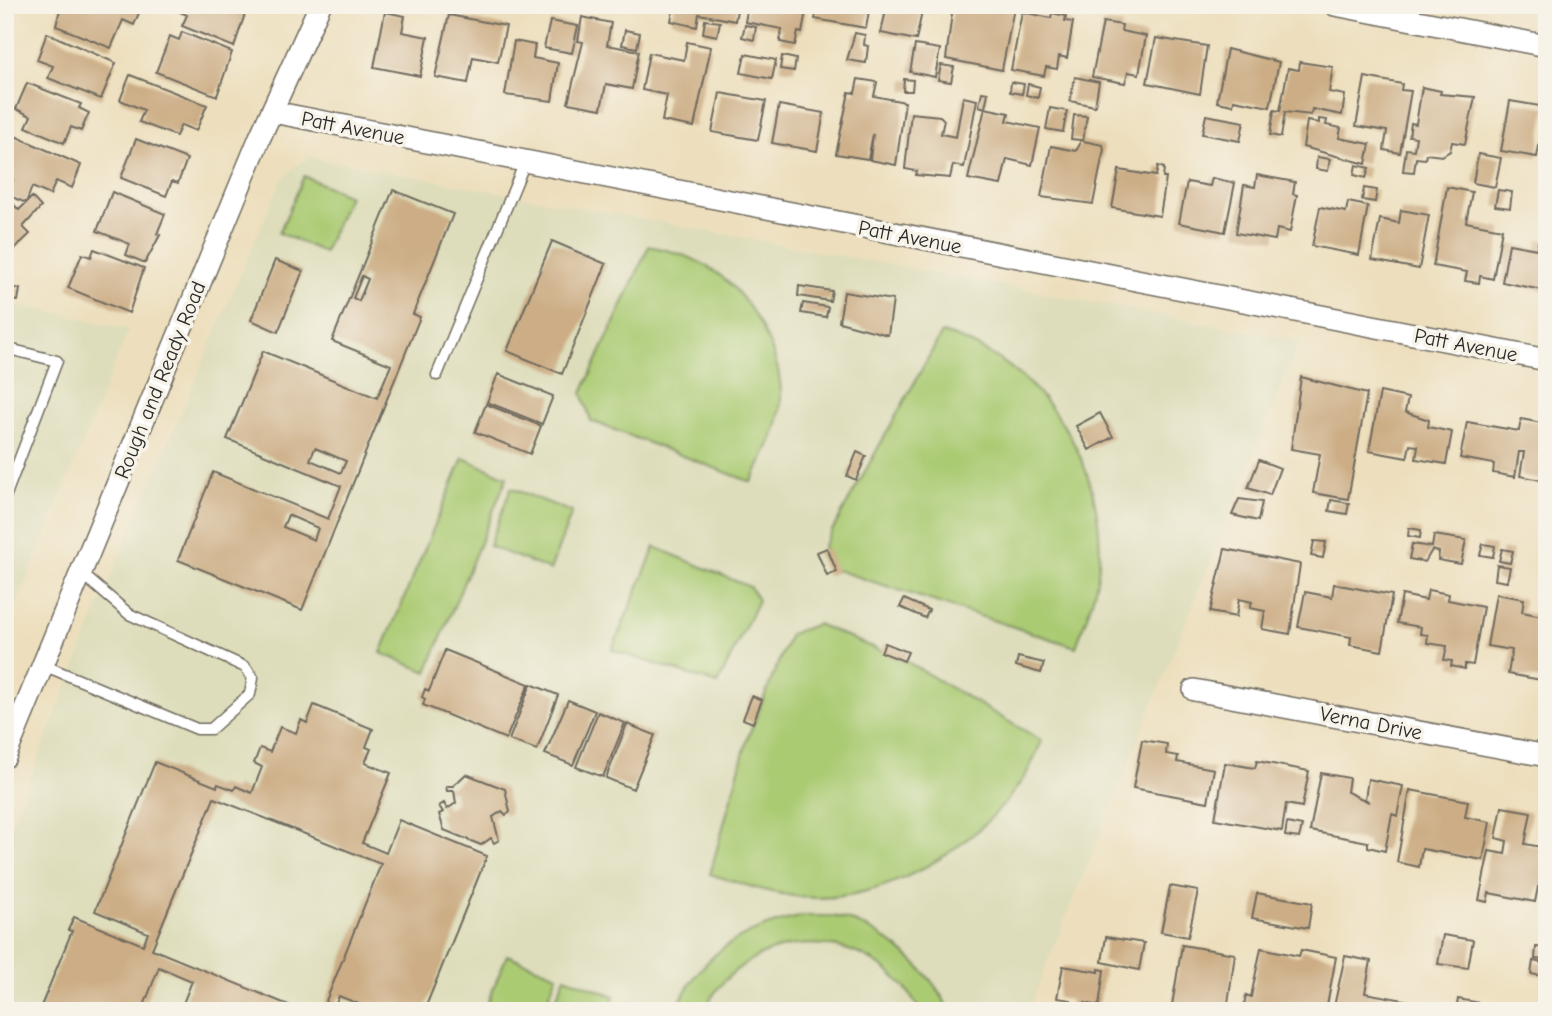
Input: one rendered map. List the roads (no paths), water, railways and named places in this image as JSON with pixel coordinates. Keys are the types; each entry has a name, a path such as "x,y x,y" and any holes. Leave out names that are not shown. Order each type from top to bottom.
{"street":[{"name":"Rough and Ready Road","path":"5,757 272,112 320,5"},
{"path":"1335,5 1547,46"},
{"name":"Patt Avenue","path":"272,112 1547,360"},
{"name":"Verna Drive","path":"1194,690 1547,757"}],"lane":[{"path":"437,375 525,162"},
{"path":"5,348 57,361 5,497"},
{"path":"43,665 197,729 211,729 250,694 253,678 246,667 129,614 81,573"}]}
